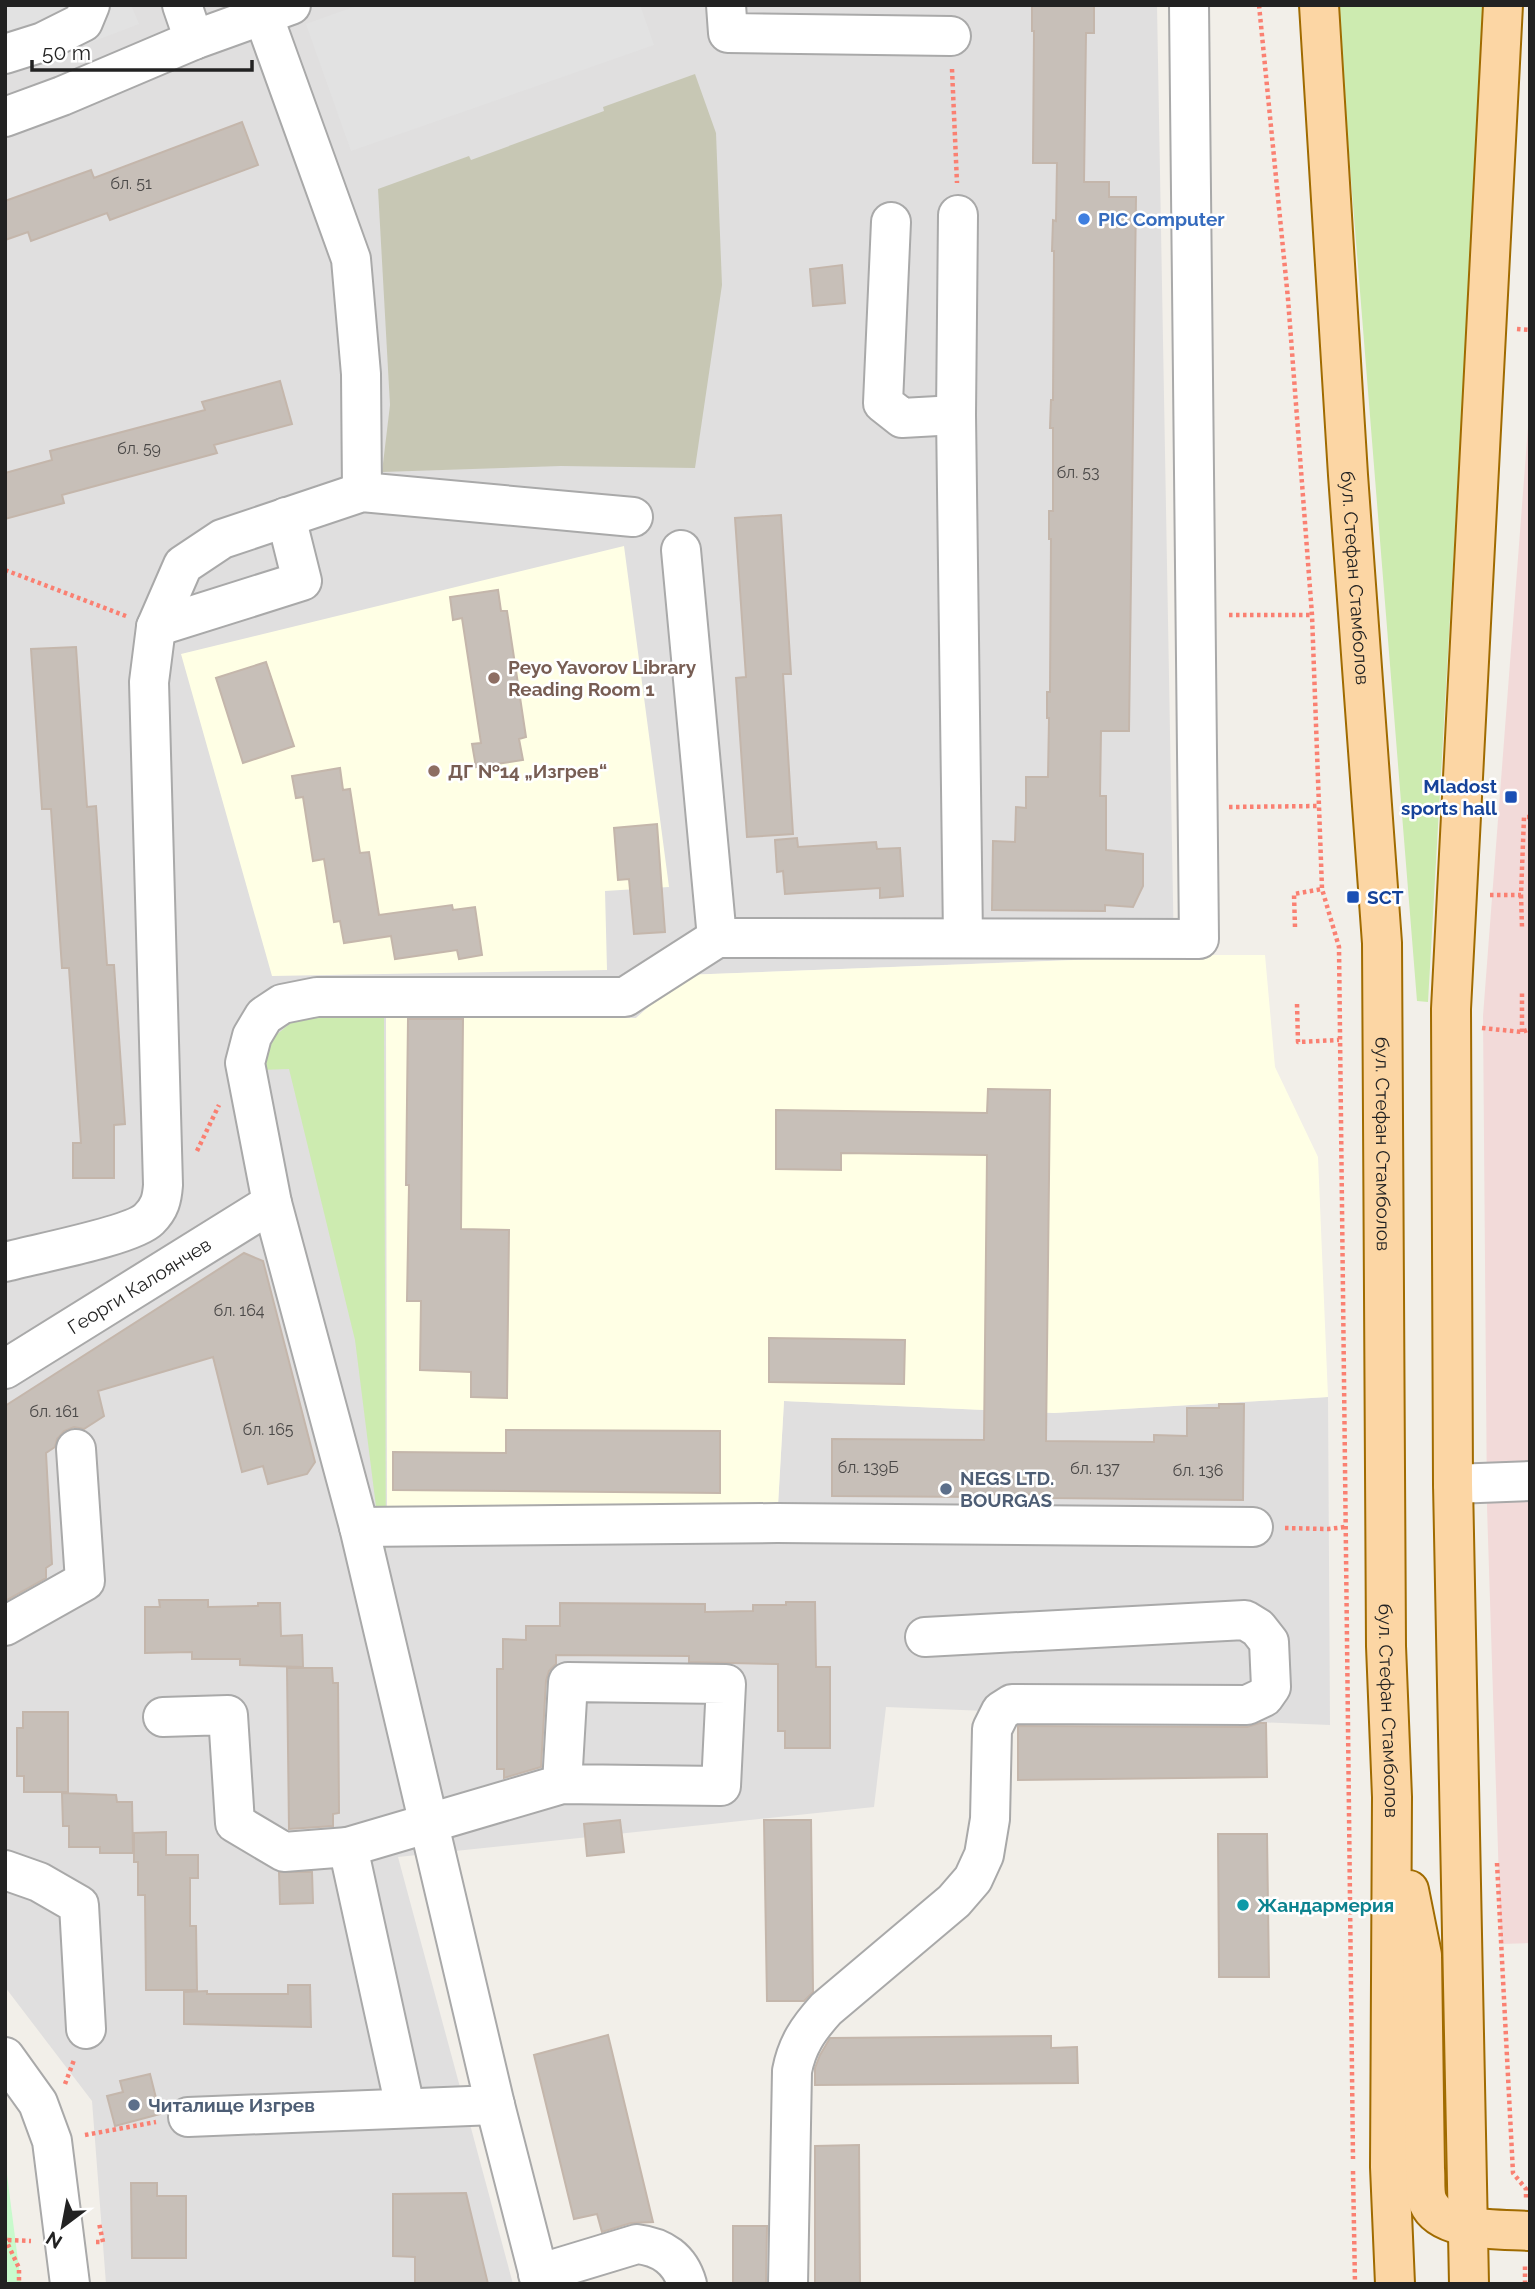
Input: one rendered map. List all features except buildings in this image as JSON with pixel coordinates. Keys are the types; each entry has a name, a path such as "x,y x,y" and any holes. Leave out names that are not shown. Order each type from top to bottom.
{"main road":[{"name":"бул. Стефан Стамболов","path":"1320,5 1349,488 1382,943 1386,1633 1392,1797 1391,2166 1395,2284"},
{"path":"1469,2284 1453,1484 1451,1009 1503,5"},
{"path":"1392,1797 1422,1955 1428,2203 1443,2219 1454,2225 1527,2231"}],"street":[{"path":"5,54 43,42 83,22 90,5"},
{"path":"726,5 728,33 951,36"},
{"path":"687,2284 683,2271 671,2256 653,2246 637,2244 540,2279 495,2105 359,1527 272,1203 245,1063 252,1036 264,1016 282,1004 317,997 625,997 718,938 1199,939 1189,5"},
{"path":"5,117 62,96 188,22 277,10 351,259 361,374 362,492"},
{"path":"43,42 62,96"},
{"path":"958,215 957,415 963,938"},
{"path":"891,222 883,403 902,418 957,415"},
{"path":"5,1262 124,1232 148,1221 161,1205 163,1185 149,682 156,627 183,565 222,540 362,492 633,517"},
{"path":"156,627 302,581 286,517"},
{"path":"681,550 718,938"},
{"name":"Георги Калоянчев","path":"5,1368 272,1203"},
{"path":"5,1626 85,1581 76,1449"},
{"path":"1453,1484 1530,1481"},
{"path":"359,1527 791,1523 1253,1527"},
{"path":"788,2284 792,2071 796,2050 808,2028 826,2009 954,1901 973,1879 984,1854 990,1819 992,1729 1001,1711 1013,1704 1247,1705 1264,1697 1271,1687 1269,1642 1258,1628 1245,1620 925,1636"},
{"path":"163,1717 228,1715 235,1823 284,1852 348,1847 562,1784 721,1786 726,1684 568,1682 562,1784"},
{"path":"348,1847 405,2107"},
{"path":"5,1870 39,1882 79,1905 86,2029"},
{"path":"5,2057 38,2103 49,2129 70,2284"},
{"path":"188,2117 495,2105"}],"path":[{"path":"1259,5 1287,299 1312,615 1322,889 1339,947 1355,2284"},
{"path":"951,36 958,215"},
{"path":"5,570 156,627"},
{"path":"1196,615 1312,615"},
{"path":"1198,807 1320,806"},
{"path":"1522,928 1524,817 1530,817"},
{"path":"1295,927 1294,894 1322,889"},
{"path":"1479,895 1521,895"},
{"path":"1522,992 1522,1032"},
{"path":"1297,1004 1298,1042 1339,1040"},
{"path":"1472,1027 1522,1032 1530,1029"},
{"path":"197,1152 224,1093 245,1063"},
{"path":"1253,1527 1345,1527"},
{"path":"1497,1856 1513,2173 1528,2190 1525,2284"},
{"path":"85,2135 188,2117"},
{"path":"5,2238 19,2268 19,2284"}],"shaded area":[{"path":"5,5 1157,5 1174,956 684,975 636,1018 387,1016 777,1522 784,1401 1054,1413 1328,1397 1330,1725 886,1707 874,1807 398,1857 513,2284 106,2284 92,2101 5,1987"},
{"path":"5,5 131,5 139,24 5,75"},
{"path":"359,5 640,5 654,45 351,151 306,24"},
{"path":"695,74 716,133 722,285 695,468 561,466 382,472 390,405 378,189 469,156 471,160 604,111 603,107"},
{"path":"1530,108 1530,427 1528,427 1528,143"},
{"path":"1528,427 1530,1943 1501,1944 1487,1507 1483,1016"},
{"name":"ДГ №14 „Изгрев“","path":"624,546 669,887 605,891 607,970 272,976 181,654"},
{"path":"1265,955 1275,1067 1318,1157 1328,1397 1054,1413 784,1401 777,1523 387,1519 386,1015 636,1018 684,975"}],"green space":[{"path":"1337,5 1485,5 1428,1002 1417,1001"},
{"path":"384,1004 386,1586 355,1340 289,1069 259,1070 270,1040 298,1017"},
{"path":"5,2159 21,2284 5,2284"}],"place":[{"name":"PIC Computer","path":"1084,219"},
{"name":"Peyo Yavorov Library Reading Room 1","path":"494,678"},
{"name":"ДГ №14 „Изгрев“","path":"434,771"},
{"name":"Mladost sports hall","path":"1511,797"},
{"name":"SCT","path":"1353,897"},
{"name":"NEGS LTD. BOURGAS","path":"946,1489"},
{"name":"Жандармерия","path":"1243,1905"},
{"name":"Читалище Изгрев","path":"134,2105"}]}
